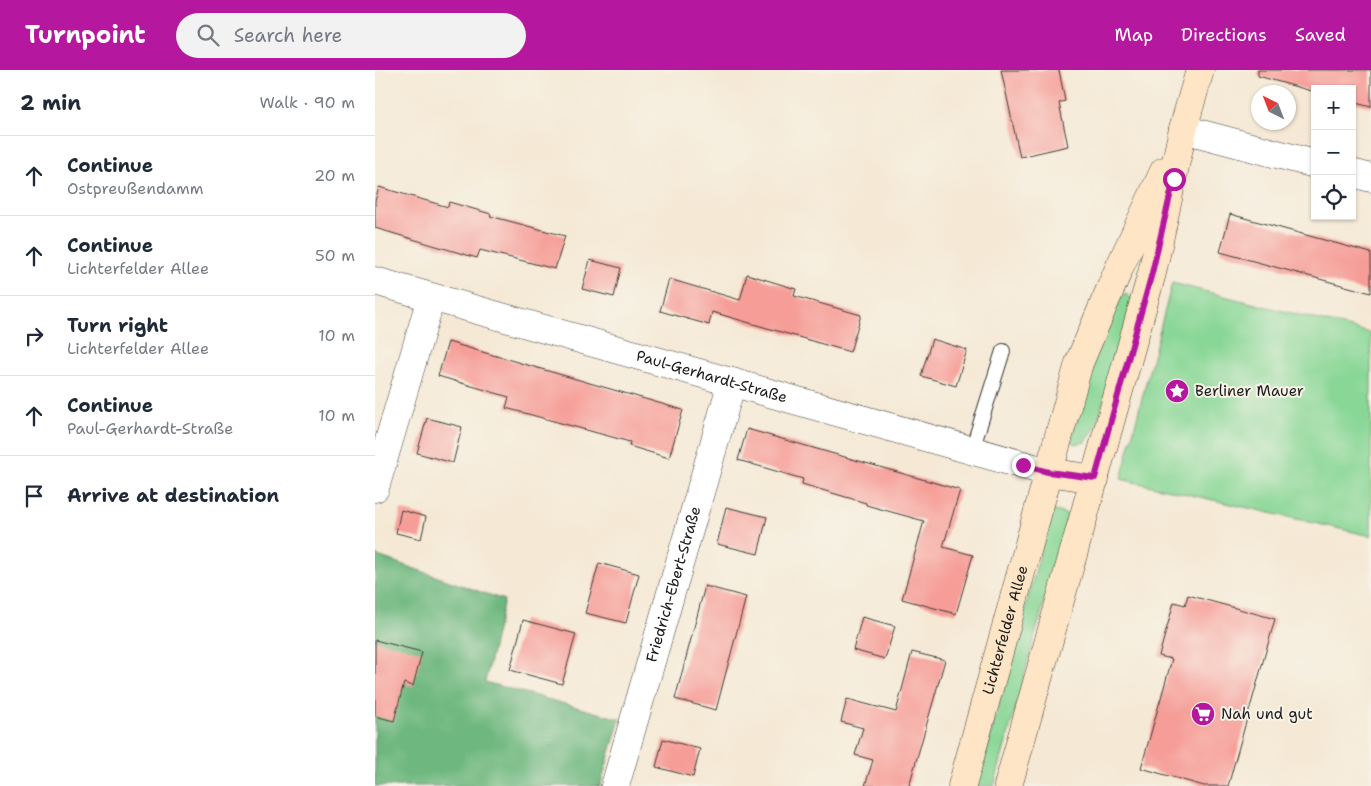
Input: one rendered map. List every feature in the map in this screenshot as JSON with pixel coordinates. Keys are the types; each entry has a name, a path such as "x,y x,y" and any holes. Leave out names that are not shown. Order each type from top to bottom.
{"main road":[{"path":"1008,786 1152,273 1183,129 1200,70"},
{"name":"Lichterfelder Allee","path":"962,786 1079,363 1120,266 1183,129"},
{"path":"1048,472 1095,478"}],"street":[{"path":"1183,129 1311,163"},
{"path":"1356,174 1371,178"},
{"name":"Paul-Gerhardt-Straße","path":"375,281 1048,472"},
{"path":"375,488 431,298"},
{"name":"Friedrich-Ebert-Straße","path":"615,786 732,382"}],"lane":[{"path":"972,450 1003,351"}],"green space":[{"path":"1172,283 1371,333 1371,536 1121,479"},
{"path":"1126,294 1133,299 1096,426 1086,442 1075,444 1071,442 1093,358 1121,297"},
{"path":"1052,510 1068,515 994,786 977,786"},
{"path":"375,555 504,600 485,682 620,719 600,786 375,786"}],"building":[{"path":"1001,70 1059,70 1065,101 1059,103 1068,146 1020,157"},
{"path":"1258,70 1371,70 1371,107 1356,103 1356,85 1311,85 1311,91 1296,87 1296,85 1258,76"},
{"path":"379,187 448,207 449,202 491,214 490,216 565,236 555,269 480,250 477,258 375,228 375,201"},
{"path":"1230,214 1371,253 1371,293 1220,252"},
{"path":"590,260 621,268 614,297 582,289"},
{"path":"747,274 796,289 794,296 861,315 850,352 712,312 709,325 660,311 669,279 740,300"},
{"path":"932,339 967,350 956,386 921,376"},
{"path":"448,342 683,410 669,458 629,446 630,442 506,408 509,397 438,376"},
{"path":"427,418 462,427 453,463 417,453"},
{"path":"747,429 960,490 943,547 973,555 956,614 902,599 924,521 866,505 866,503 802,484 803,479 738,460"},
{"path":"726,507 767,517 758,554 717,544"},
{"path":"401,510 426,517 421,539 396,533"},
{"path":"599,563 639,574 626,623 585,613"},
{"path":"705,586 746,597 716,710 675,699"},
{"name":"Nah und gut","path":"1188,595 1275,619 1228,786 1204,786 1141,768 1172,659 1159,656 1174,602 1185,605"},
{"path":"862,617 895,626 885,659 853,650"},
{"path":"523,620 576,634 562,684 510,670"},
{"path":"375,640 422,652 413,686 404,683 394,721 375,716"},
{"path":"912,652 945,660 909,786 865,786 873,760 855,755 863,728 841,722 847,699 896,712"},
{"path":"663,739 700,749 693,777 656,767"}],"place":[{"name":"Berliner Mauer","path":"1177,391"},
{"name":"Nah und gut","path":"1203,714"}],"route":[{"path":"1023,465 1048,472 1095,478 1152,273 1174,179"}]}
